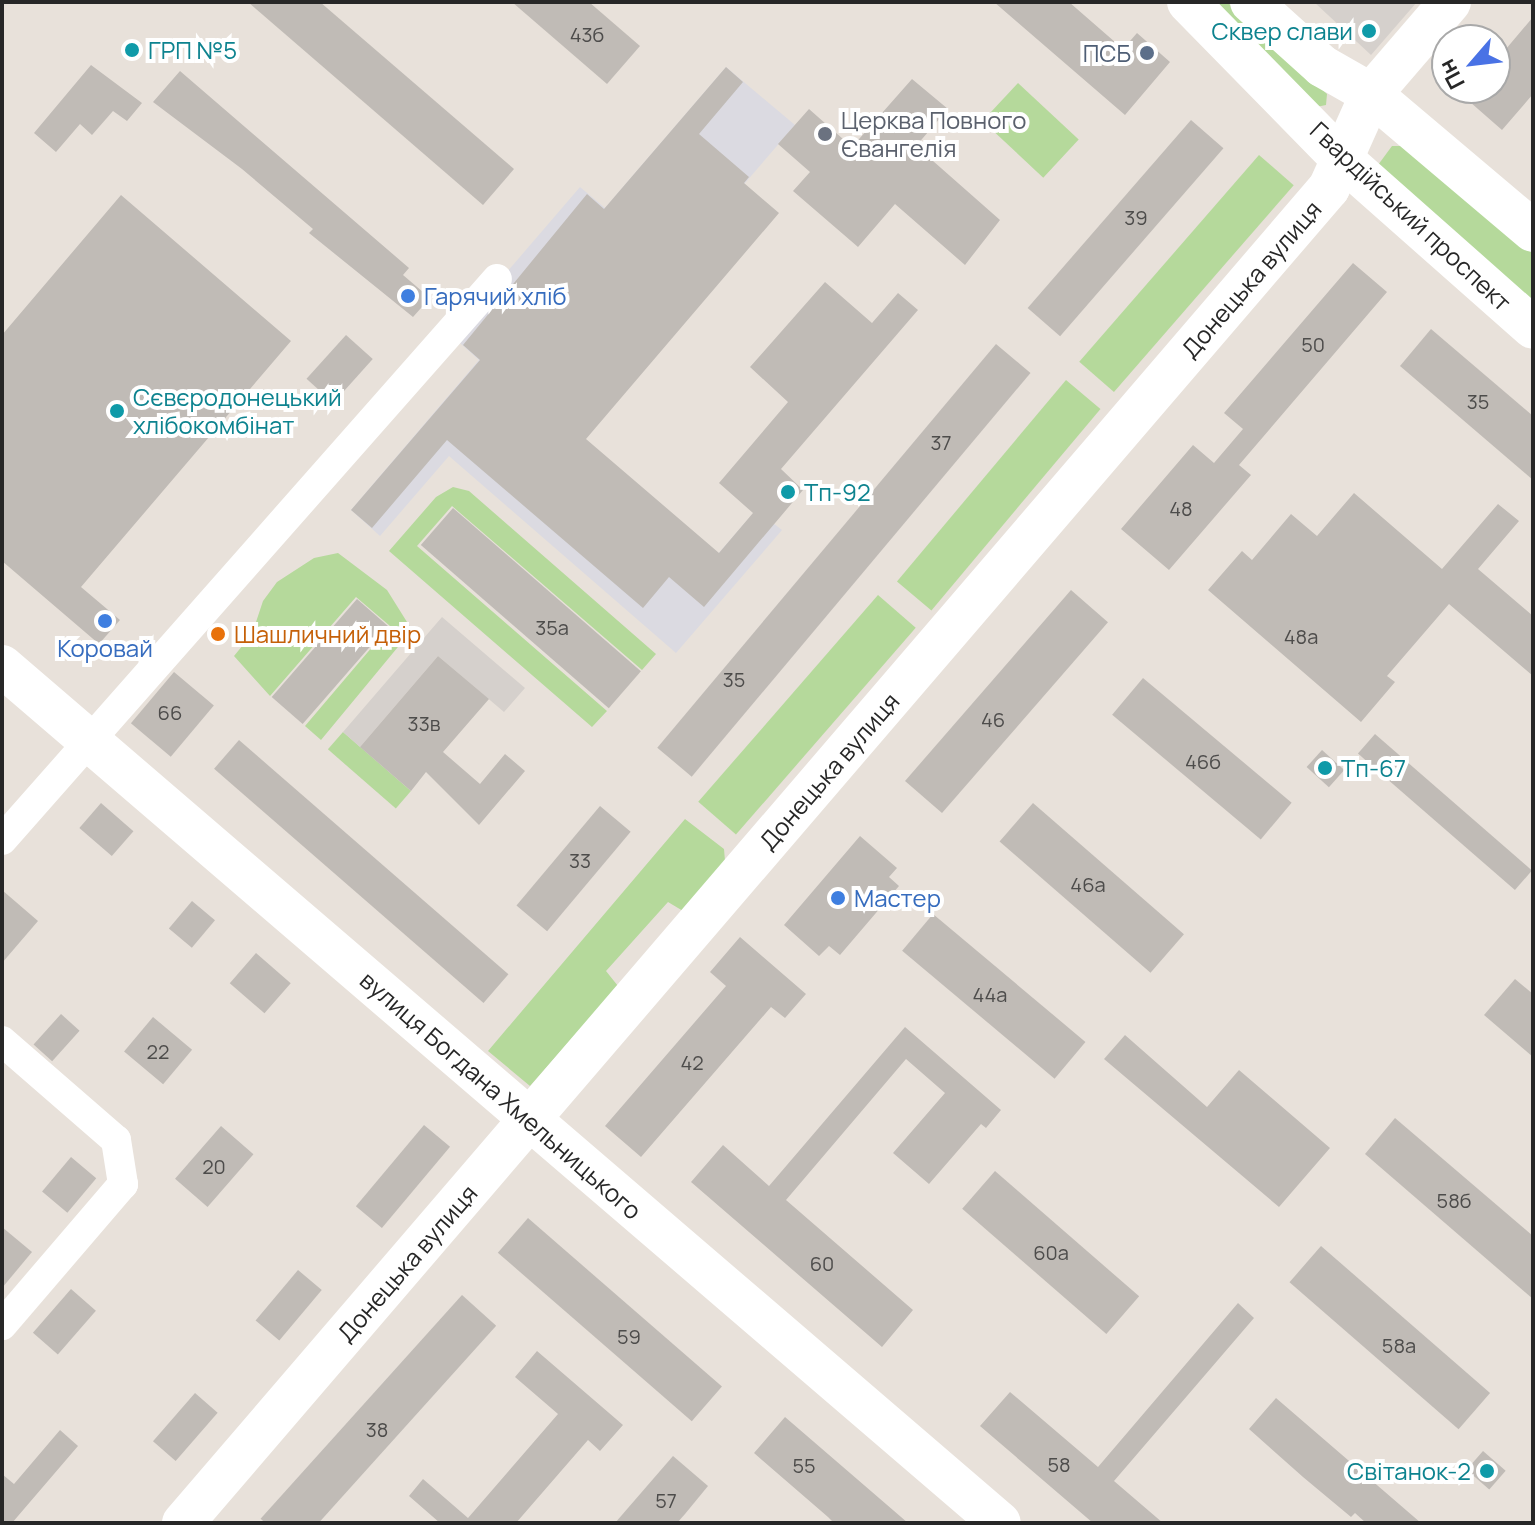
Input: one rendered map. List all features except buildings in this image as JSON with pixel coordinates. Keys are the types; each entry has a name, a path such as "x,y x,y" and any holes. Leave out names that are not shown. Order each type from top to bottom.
{"main road":[{"name":"Гвардійський проспект","path":"1188,2 1341,158 1533,328"},
{"path":"1251,2 1322,66 1371,94 1533,231"},
{"name":"Донецька вулиця","path":"183,1523 1329,188 1371,94 1450,2"},
{"name":"вулиця Богдана Хмельницького","path":"2,666 1000,1523"}],"street":[{"path":"2,840 497,279"},
{"path":"2,1041 116,1140 123,1184 2,1325"}],"shaded area":[{"name":"Сквер слави","path":"1314,2 1417,2 1371,55"},
{"path":"726,67 795,125 536,426 704,570 756,510 782,530 676,653 449,456 380,536 351,510 479,360 452,336 580,187 605,208"},
{"path":"442,617 525,688 504,712 438,656 360,747 343,732"}],"green space":[{"path":"1207,2 1227,2 1327,94 1326,105 1316,107"},
{"path":"1018,83 1079,140 1043,178 983,121"},
{"path":"1392,146 1407,146 1533,254 1533,311 1378,165"},
{"path":"1259,155 1294,185 1114,392 1079,362"},
{"path":"1066,380 1100,409 931,610 897,581"},
{"path":"453,487 469,491 656,654 642,670 452,506 417,546 607,711 592,727 389,551 436,497"},
{"path":"338,553 387,590 412,630 321,740 305,726 390,626 356,597 270,696 234,656 252,634 263,601 277,582 314,558"},
{"path":"878,595 916,628 736,835 698,802"},
{"path":"343,732 411,791 396,808 328,749"},
{"path":"685,819 724,849 725,861 683,911 668,902 606,971 618,986 530,1086 488,1051"}],"place":[{"name":"Сквер слави","path":"1369,31"},
{"name":"ГРП №5","path":"132,50"},
{"name":"ПСБ","path":"1147,53"},
{"name":"Церква Повного Євангелія","path":"825,134"},
{"name":"Гарячий хліб","path":"408,296"},
{"name":"Сєвєродонецький хлібокомбінат","path":"117,411"},
{"name":"Тп-92","path":"788,492"},
{"name":"Коровай","path":"105,621"},
{"name":"Шашличний двір","path":"218,634"},
{"name":"Тп-67","path":"1325,768"},
{"name":"Мастер","path":"838,898"},
{"name":"Світанок-2","path":"1487,1471"}]}
